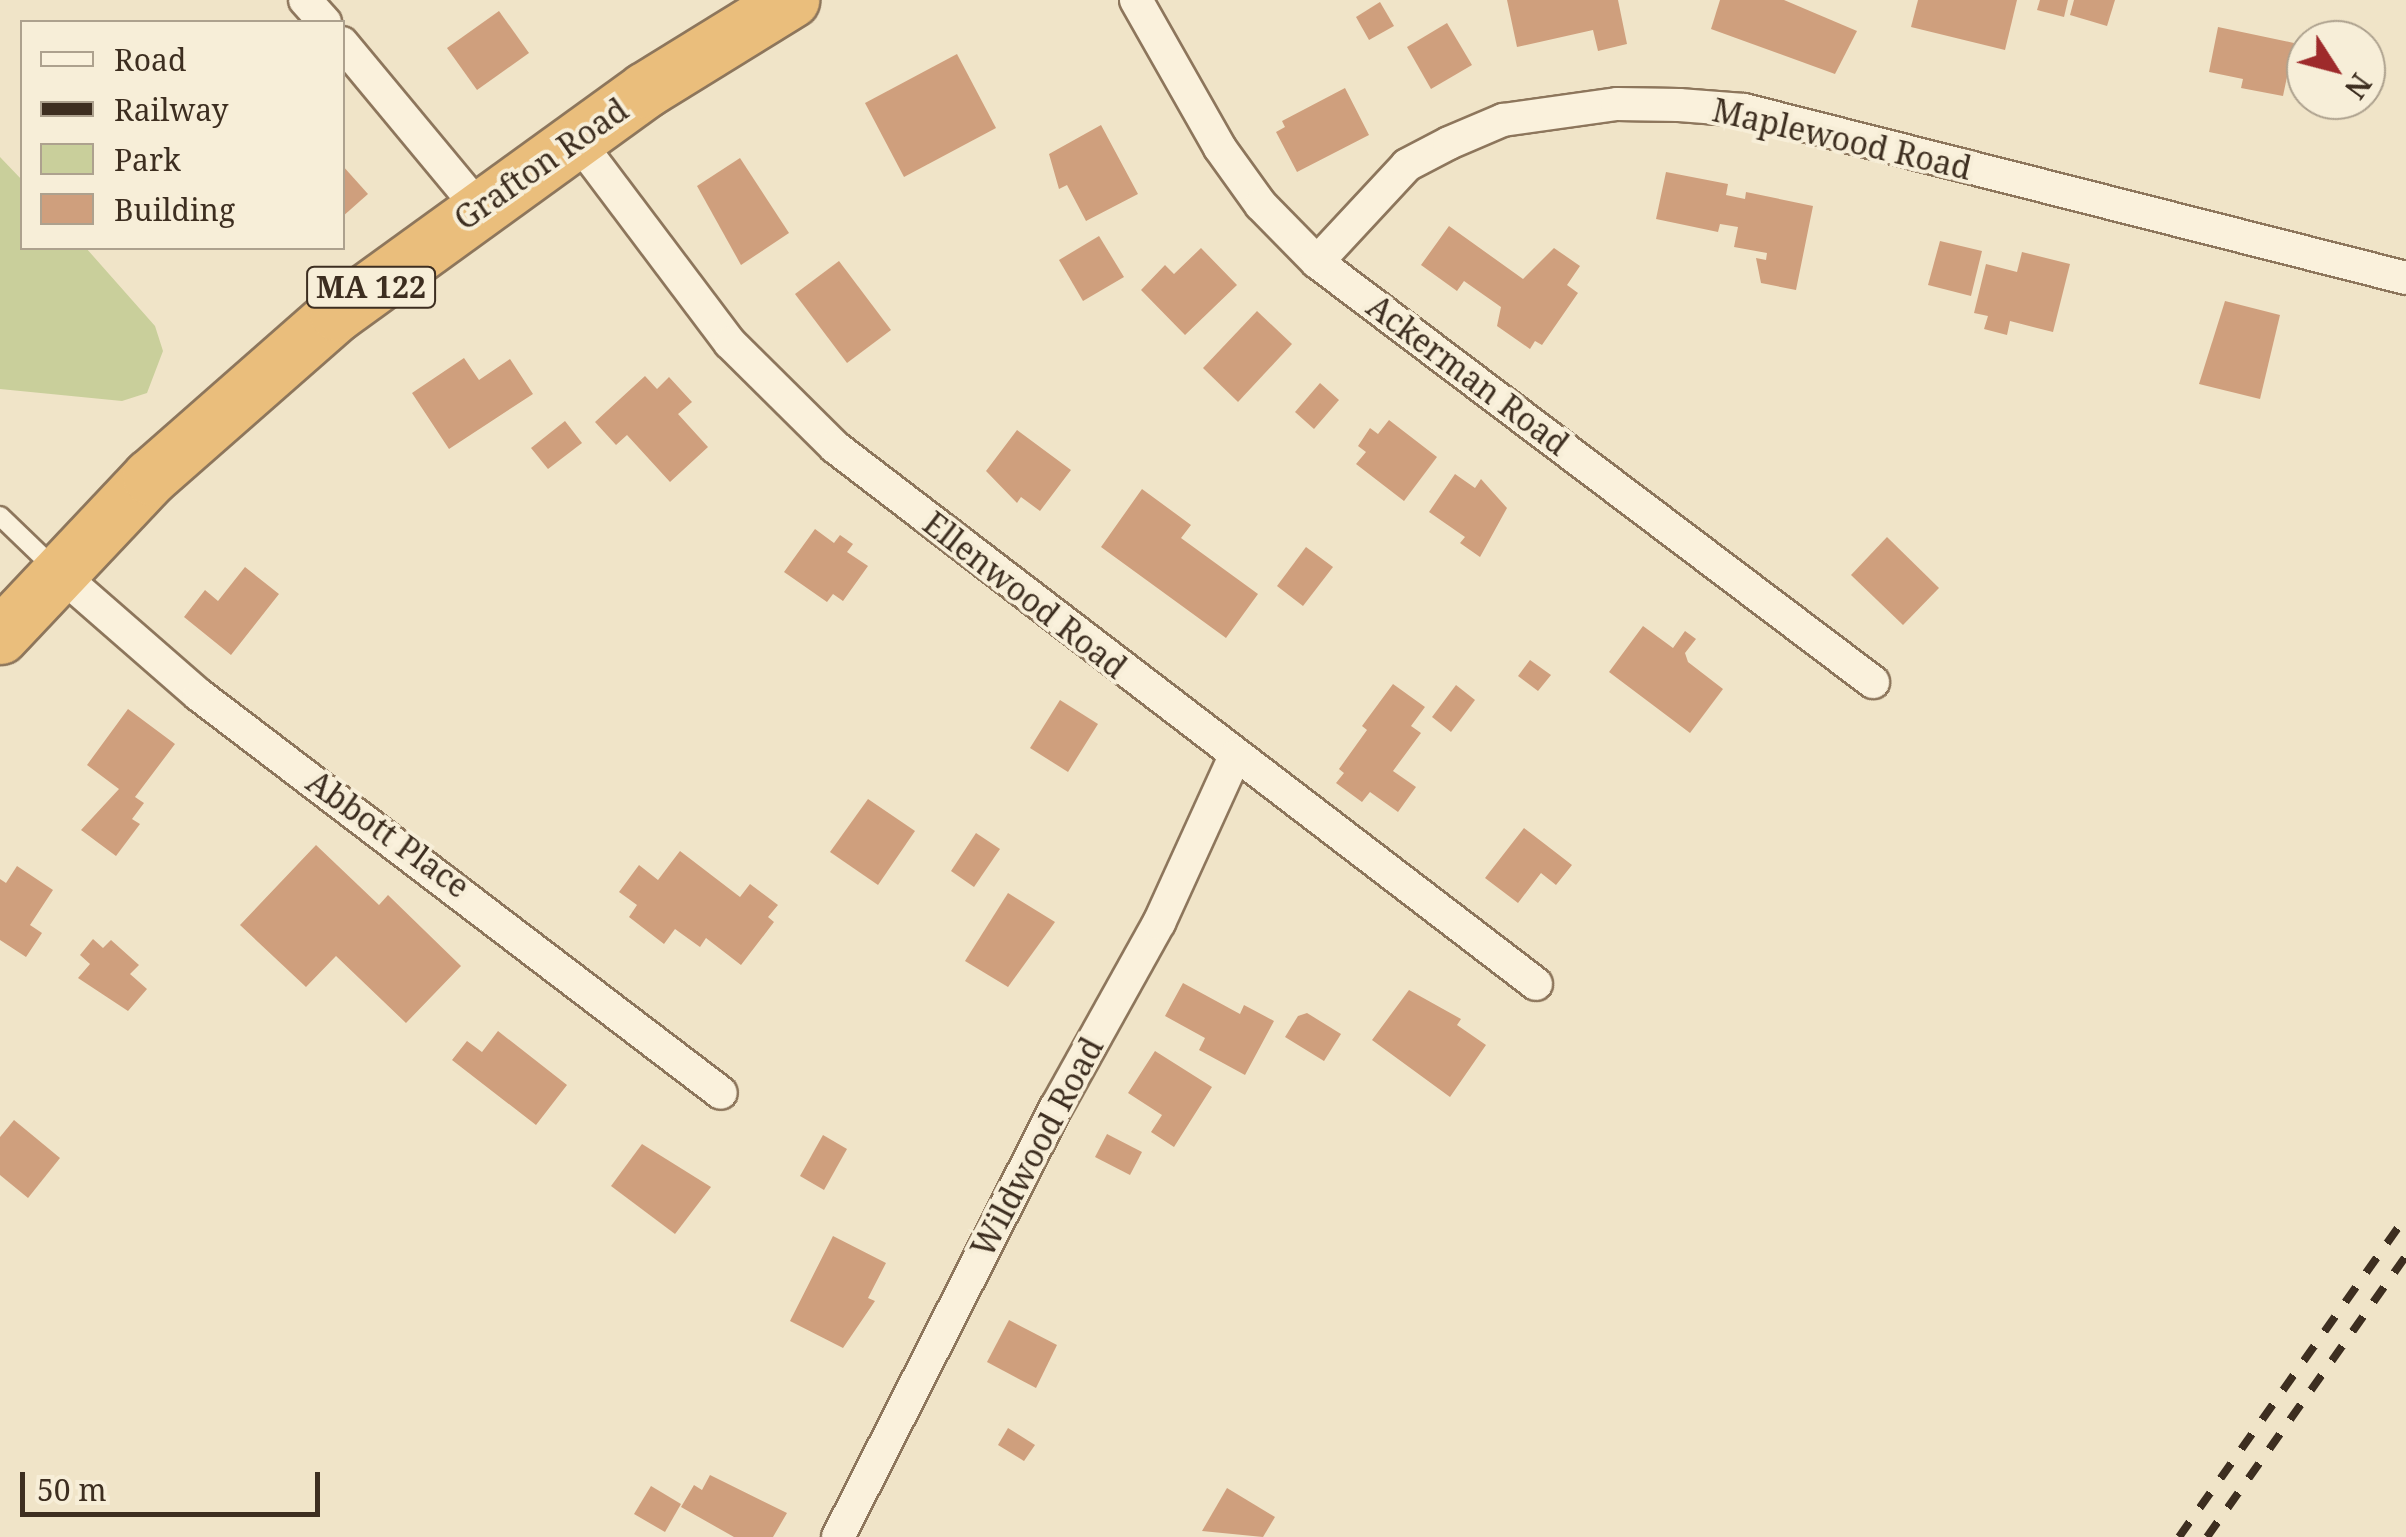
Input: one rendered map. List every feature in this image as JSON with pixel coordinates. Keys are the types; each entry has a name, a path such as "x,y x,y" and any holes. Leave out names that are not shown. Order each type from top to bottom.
{"highway":[{"name":"Grafton Road","path":"0,636 58,572 218,413 478,207 791,0"}],"street":[{"path":"305,0 323,20"},
{"name":"Ackerman Road","path":"1136,0 1220,148 1260,204 1318,262 1874,682"},
{"path":"345,47 478,207"},
{"name":"Maplewood Road","path":"1318,262 1408,165 1449,143 1503,120 1664,105 1744,110 2406,278"},
{"name":"Ellenwood Road","path":"576,140 730,342 836,448 1536,984"},
{"name":"Abbott Place","path":"58,572 200,695 721,1092"},
{"name":"Wildwood Road","path":"838,1537 1048,1123 1160,923 1234,756"}],"lane":[{"path":"0,516 58,572"}],"green space":[{"path":"0,157 20,178 20,250 88,250 155,326 163,351 147,393 122,401 0,389"}],"building":[{"path":"1507,0 1618,0 1627,44 1598,51 1593,30 1517,47"},
{"path":"1720,0 1784,0 1857,31 1835,74 1711,29"},
{"path":"1918,0 2017,0 2005,50 1911,27"},
{"path":"2040,0 2068,0 2064,17 2037,10"},
{"path":"2074,0 2115,0 2107,26 2070,15"},
{"path":"1380,2 1394,26 1369,40 1356,17"},
{"path":"499,11 529,53 477,90 447,48"},
{"path":"1447,23 1472,65 1431,89 1407,47"},
{"path":"2218,27 2286,41 2283,96 2241,88 2243,79 2209,72"},
{"path":"957,54 996,128 904,177 865,103"},
{"path":"1345,88 1369,135 1297,172 1276,132 1285,127 1282,121"},
{"path":"1101,125 1138,194 1086,221 1067,185 1059,189 1049,154"},
{"path":"740,158 789,233 741,265 697,186"},
{"path":"345,168 368,194 345,214"},
{"path":"1666,172 1728,184 1726,195 1745,199 1746,192 1813,206 1796,290 1761,283 1756,258 1766,260 1767,253 1734,247 1738,227 1720,224 1718,232 1656,219"},
{"path":"1449,226 1523,279 1554,248 1580,266 1567,285 1578,293 1542,345 1535,341 1530,349 1497,326 1501,307 1464,281 1457,291 1421,265"},
{"path":"1099,236 1124,277 1083,301 1059,260"},
{"path":"1940,241 1982,251 1971,296 1928,285"},
{"path":"1201,248 1237,285 1185,335 1141,290 1165,265 1174,274"},
{"path":"2022,252 2070,264 2053,332 2010,321 2007,335 1984,329 1988,316 1974,313 1986,264 2017,272"},
{"path":"839,261 891,330 847,363 795,294"},
{"path":"2225,301 2280,315 2260,399 2199,384"},
{"path":"1257,311 1292,344 1238,402 1203,368"},
{"path":"464,358 479,380 510,359 533,394 449,449 412,393"},
{"path":"645,376 657,389 669,377 692,402 678,414 708,447 670,482 627,435 616,445 595,422"},
{"path":"1320,383 1339,400 1314,429 1295,412"},
{"path":"1389,420 1437,457 1404,501 1356,464 1366,452 1358,446 1370,428 1378,434"},
{"path":"565,421 582,443 548,469 531,448"},
{"path":"1017,430 1071,470 1040,511 1021,497 1017,503 986,471"},
{"path":"1455,474 1475,488 1481,479 1507,508 1480,557 1460,543 1465,537 1429,512"},
{"path":"1142,489 1191,525 1181,538 1258,594 1226,638 1101,547"},
{"path":"815,529 834,543 840,535 853,544 847,552 868,566 843,601 833,594 827,602 784,572"},
{"path":"1887,537 1939,588 1903,625 1851,575"},
{"path":"1306,547 1333,567 1303,606 1277,586"},
{"path":"245,567 279,594 231,655 184,617 205,590 218,601"},
{"path":"1643,626 1673,648 1685,631 1696,639 1685,653 1688,662 1723,689 1690,733 1609,672"},
{"path":"1530,660 1551,675 1538,691 1518,676"},
{"path":"1393,684 1425,707 1411,726 1421,733 1393,771 1416,787 1398,812 1370,792 1362,802 1336,783 1344,773 1339,769 1367,730 1362,726"},
{"path":"1456,685 1475,700 1451,732 1432,717"},
{"path":"1060,700 1098,724 1068,772 1030,748"},
{"path":"128,709 175,744 135,797 144,803 132,819 140,824 116,856 81,830 119,789 87,765"},
{"path":"868,799 915,831 878,885 830,852"},
{"path":"1524,828 1572,865 1556,885 1541,873 1518,903 1485,878"},
{"path":"976,833 1000,849 974,887 951,871"},
{"path":"316,845 379,905 388,895 461,966 406,1023 336,956 306,987 240,925"},
{"path":"680,851 740,897 750,884 778,905 768,917 774,922 741,965 706,938 700,947 675,929 664,944 629,917 637,905 619,892 639,865 658,880"},
{"path":"17,866 53,890 30,925 42,933 26,957 0,940 0,879 6,883"},
{"path":"1008,893 1055,922 1008,987 965,961"},
{"path":"93,939 103,948 111,940 139,965 130,974 147,989 128,1011 78,978 90,964 80,955"},
{"path":"1183,983 1240,1014 1244,1005 1274,1021 1245,1075 1199,1050 1205,1038 1165,1016"},
{"path":"1409,990 1461,1019 1457,1025 1486,1045 1450,1097 1372,1040"},
{"path":"1307,1013 1341,1034 1324,1061 1285,1037 1298,1016"},
{"path":"498,1031 567,1085 536,1125 452,1060 467,1041 482,1052"},
{"path":"1155,1051 1212,1087 1174,1147 1151,1132 1162,1115 1128,1093"},
{"path":"14,1120 60,1158 28,1198 0,1175 0,1137"},
{"path":"1107,1134 1142,1152 1130,1175 1095,1157"},
{"path":"823,1135 847,1149 824,1190 800,1176"},
{"path":"642,1144 711,1187 675,1234 611,1186"},
{"path":"833,1236 886,1263 868,1298 875,1301 843,1348 790,1321"},
{"path":"1009,1320 1057,1345 1036,1388 987,1362"},
{"path":"1008,1428 1035,1445 1024,1461 998,1445"},
{"path":"710,1475 787,1513 773,1537 734,1537 681,1507 694,1485 702,1490"},
{"path":"651,1486 681,1504 665,1532 634,1514"},
{"path":"1227,1488 1275,1517 1263,1537 1202,1531"}],"railway":[{"path":"2179,1537 2406,1216"},
{"path":"2207,1537 2406,1256"}]}
